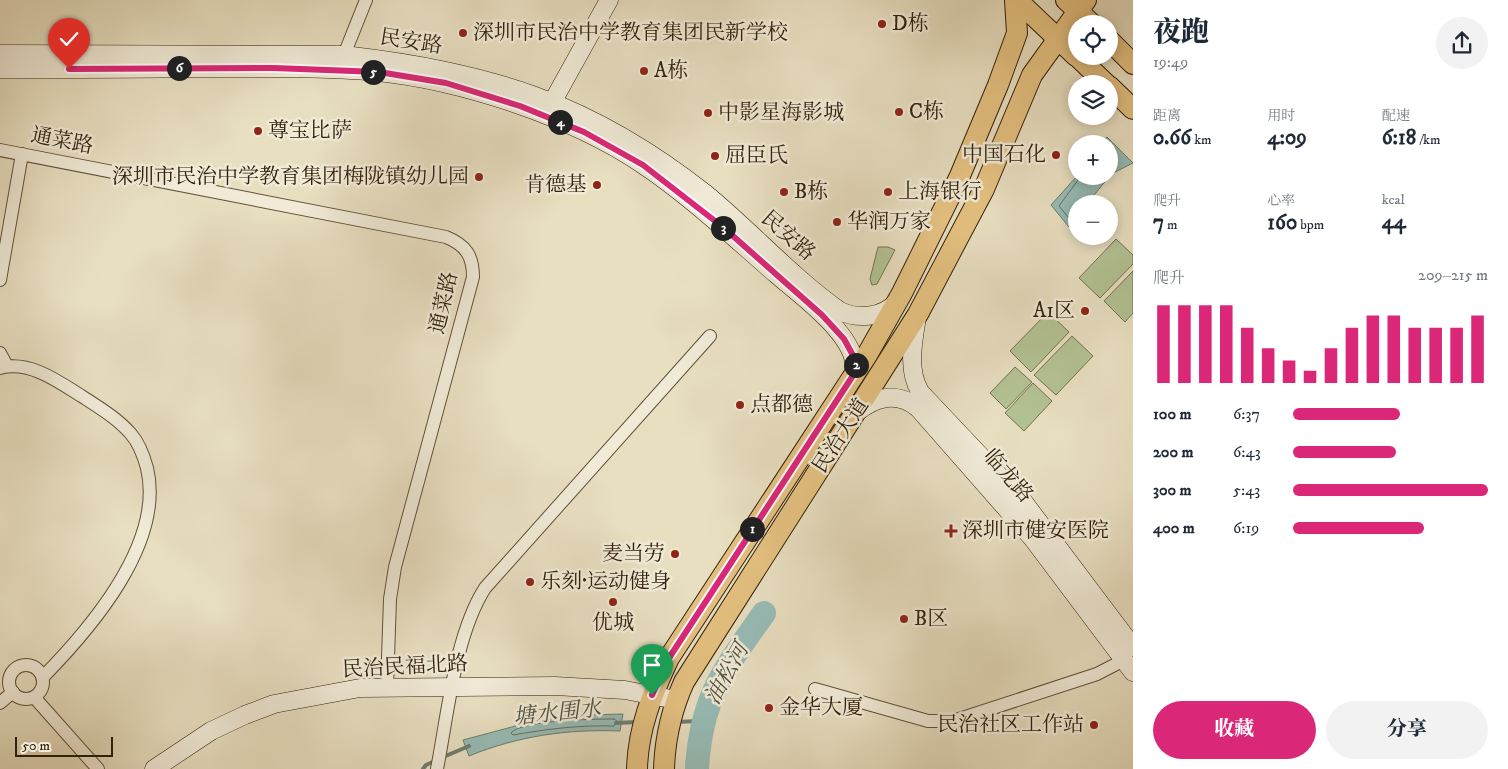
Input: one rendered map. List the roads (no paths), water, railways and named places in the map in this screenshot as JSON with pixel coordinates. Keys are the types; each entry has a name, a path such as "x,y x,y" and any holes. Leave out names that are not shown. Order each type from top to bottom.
{"main road":[{"path":"553,101 609,0"},
{"path":"1016,0 1068,47"},
{"name":"民治大道","path":"636,769 640,733 649,704 669,658 854,374 897,302 959,178 998,85 1017,33 1016,0"},
{"name":"民治大道","path":"664,769 667,733 674,707 684,682 740,591 918,314 984,189 1032,75 1081,9"},
{"path":"1118,49 1131,62"},
{"name":"民安路","path":"0,54 344,55 395,61 490,80 553,101 630,139 706,194 827,310"},
{"path":"1086,65 1097,75"},
{"name":"民安路","path":"0,69 274,68 379,72 446,83 520,106 584,132 643,165 827,310"},
{"path":"1118,95 1133,109"},
{"path":"827,310 866,316 885,312 897,302"},
{"path":"827,310 849,345 855,359 854,374"},
{"path":"918,314 912,364 914,382 922,404"},
{"path":"856,413 878,398 902,398 922,404"},
{"name":"临龙路","path":"922,404 1023,501 1130,660"},
{"name":"民治民福北路","path":"154,769 211,730 274,704 360,688 453,686 606,688 649,704 674,707"}],"street":[{"path":"344,55 366,0"},
{"name":"通菜路","path":"0,150 446,237 458,242 468,252 473,263 473,277 392,584 386,657 387,687"},
{"path":"0,280 22,154"},
{"path":"437,769 464,632 474,606 485,588 710,336"},
{"path":"0,353 4,367 23,366 52,378 103,410 132,435 144,456 149,479 149,505 139,544 128,565 85,632 43,677 41,691 34,697 23,698 13,692 10,678 18,667 27,665 34,667 43,677"},
{"path":"815,688 928,721 953,721 1097,674 1130,660"},
{"path":"0,702 13,692"},
{"path":"34,697 98,769"}],"water":[{"path":"1118,148 1133,163 1118,170"},
{"path":"1069,185 1102,185 1094,195 1068,195 1068,226 1051,205"},
{"path":"757,610 771,617 744,654 733,675 717,666"},
{"path":"704,689 720,699 712,714 707,730 704,763 686,762 691,732"},
{"path":"623,714 620,731 581,731 543,735 506,743 469,756 463,740 553,716"}],"waterway":[{"name":"油松河","path":"697,769 699,744 709,703 726,668 764,613"},
{"name":"塘水围水","path":"676,722 699,721"},
{"name":"塘水围水","path":"616,723 637,722"},
{"name":"塘水围水","path":"441,758 469,746"},
{"name":"塘水围水","path":"423,769 426,765 435,761"}],"place":[{"name":"D栋","path":"882,24"},
{"name":"深圳市民治中学教育集团民新学校","path":"463,33"},
{"name":"A栋","path":"644,71"},
{"name":"C栋","path":"899,112"},
{"name":"中影星海影城","path":"708,113"},
{"name":"尊宝比萨","path":"258,131"},
{"name":"中国石化","path":"1056,155"},
{"name":"屈臣氏","path":"715,156"},
{"name":"深圳市民治中学教育集团梅陇镇幼儿园","path":"479,177"},
{"name":"肯德基","path":"597,185"},
{"name":"B栋","path":"784,192"},
{"name":"上海银行","path":"888,192"},
{"name":"华润万家","path":"837,222"},
{"name":"A1区","path":"1085,311"},
{"name":"点都德","path":"740,405"},
{"name":"深圳市健安医院","path":"951,531"},
{"name":"麦当劳","path":"675,554"},
{"name":"乐刻·运动健身","path":"530,582"},
{"name":"优城","path":"613,602"},
{"name":"B区","path":"904,619"},
{"name":"金华大厦","path":"769,708"},
{"name":"民治社区工作站","path":"1094,725"}]}
